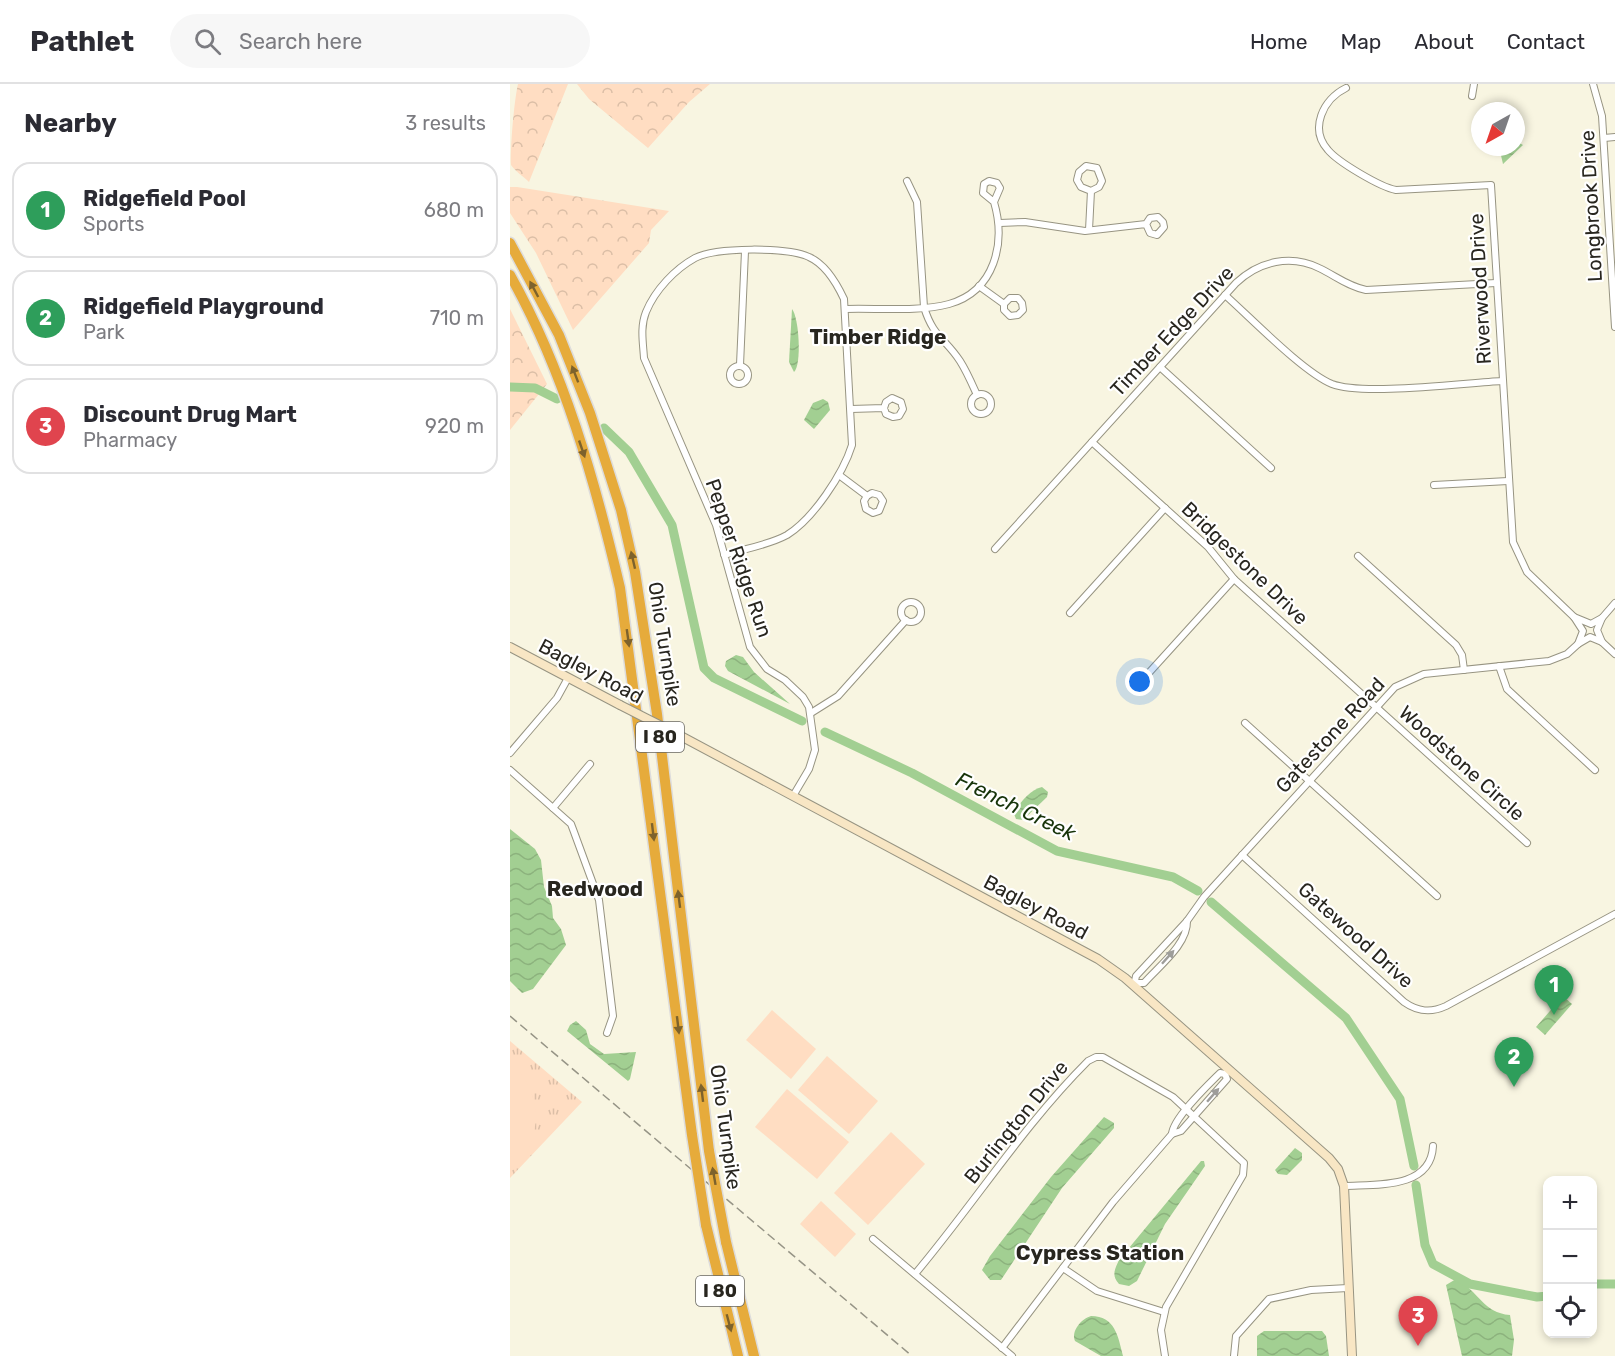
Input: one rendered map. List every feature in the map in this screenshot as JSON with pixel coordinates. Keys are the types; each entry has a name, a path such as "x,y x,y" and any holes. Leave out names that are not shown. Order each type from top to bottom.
{"highway":[{"name":"Ohio Turnpike","path":"510,243 559,335 590,413 621,510 635,572 657,714 709,1151 726,1242 754,1356"},
{"name":"Ohio Turnpike","path":"510,275 556,374 573,422 600,504 620,588 692,1135 706,1225 738,1356"}],"street":[{"path":"1472,96 1474,84"},
{"name":"Longbrook Drive","path":"1593,84 1601,105 1604,138 1613,257 1615,327"},
{"name":"Riverwood Drive","path":"1346,88 1331,98 1320,119 1321,138 1334,156 1382,185 1396,190 1491,185 1512,537 1518,558 1534,580 1574,617 1583,631"},
{"path":"1604,138 1615,137"},
{"path":"1086,166 1097,168 1101,174 1099,187 1091,191 1081,187 1077,180 1079,172 1086,166"},
{"path":"907,181 917,202 924,307 930,327 959,359 977,395"},
{"path":"1089,230 1091,191"},
{"path":"846,309 924,307 959,300 980,286 991,270 998,252 1000,223 994,202"},
{"path":"1000,223 1025,222 1089,230 1146,224"},
{"path":"724,555 784,536 793,530 839,475 852,445 846,309 834,280 811,257 783,249 745,251 740,366"},
{"name":"Pepper Ridge Run","path":"745,251 697,257 669,276 646,311 642,328 644,358 716,525 750,647 767,669 785,680 803,697 811,713 815,750 809,769 794,796"},
{"name":"Timber Edge Drive","path":"995,549 1225,295 1252,270 1271,263 1288,261 1312,265 1346,284 1366,290 1496,283"},
{"path":"980,286 1004,304"},
{"path":"1225,295 1310,370 1331,384 1362,389 1502,381"},
{"path":"1160,368 1271,468"},
{"path":"851,409 884,408"},
{"name":"Bridgestone Drive","path":"1092,442 1208,547 1234,579 1376,707"},
{"path":"839,475 867,496"},
{"path":"1434,485 1508,481"},
{"path":"1070,613 1165,508"},
{"path":"1358,556 1456,645 1462,655 1464,670"},
{"path":"1146,676 1234,579"},
{"path":"1590,637 1595,636 1602,618 1615,603"},
{"name":"Riverwood Drive","path":"1574,617 1591,624"},
{"path":"1578,644 1585,626 1602,618"},
{"path":"811,713 838,696 906,620"},
{"path":"1591,624 1597,630 1602,642"},
{"path":"1583,631 1602,642 1615,654"},
{"name":"Gatestone Road","path":"1187,921 1187,933 1180,943 1144,983 1135,984 1136,976 1187,921 1204,897 1395,687 1412,678 1554,660 1590,637"},
{"name":"Bagley Road","path":"510,647 1092,955 1135,984 1227,1072 1329,1158 1338,1169 1344,1186 1352,1356"},
{"path":"1499,666 1507,689 1595,770"},
{"path":"510,753 557,698 568,678"},
{"name":"Woodstone Circle","path":"1376,707 1527,843"},
{"path":"1245,723 1437,896"},
{"path":"553,808 590,764"},
{"path":"510,770 571,824 599,900 613,1016 607,1033"},
{"name":"Gatewood Drive","path":"1242,855 1404,1002 1428,1011 1446,1006 1615,914"},
{"name":"Burlington Drive","path":"915,1274 956,1226 1031,1125 1093,1058 1105,1058 1168,1094 1241,1157 1245,1170 1164,1312"},
{"path":"1002,1348 1113,1202 1172,1134 1175,1124 1220,1072 1227,1072 1227,1078 1181,1131 1172,1134"},
{"path":"1344,1186 1405,1182 1431,1159 1433,1146"},
{"path":"873,1239 1012,1356"},
{"path":"1063,1268 1092,1288 1164,1312 1161,1335 1165,1356"},
{"path":"1234,1356 1236,1336 1269,1299 1311,1290 1348,1288"}],"green space":[{"path":"518,84 568,84 529,182 511,165"},
{"path":"577,84 710,84 689,102 648,148 589,99"},
{"path":"510,187 669,211 651,230 649,243 573,330 536,253 510,213"},
{"path":"510,309 547,384 510,430"},
{"path":"772,1010 816,1049 791,1079 746,1040"},
{"path":"510,1041 582,1102 510,1178"},
{"path":"827,1056 878,1101 849,1134 798,1090"},
{"path":"513,1063 531,1091 536,1110 531,1143 520,1164 510,1155 510,1066"},
{"path":"787,1089 849,1142 817,1179 755,1127"},
{"path":"891,1132 925,1164 868,1225 834,1193"},
{"path":"821,1201 856,1234 835,1257 800,1224"}],"water":[{"path":"1501,156 1511,156 1503,164"},
{"path":"792,309 799,341 798,360 794,372 789,362"},
{"path":"823,399 828,402 830,410 814,429 804,420 813,403"},
{"path":"736,655 743,657 754,672 790,704 728,671 725,666 726,661"},
{"path":"1042,787 1048,792 1047,797 1023,820 1016,819 1014,814 1022,801 1033,791"},
{"path":"510,829 535,849 541,860 544,887 552,906 553,918 561,929 566,945 533,989 522,993 510,981"},
{"path":"1563,996 1572,1004 1545,1035 1536,1027"},
{"path":"576,1021 586,1030 590,1044 604,1054 636,1052 628,1081 567,1031"},
{"path":"1104,1117 1114,1123 1114,1128 1062,1188 1001,1280 990,1280 982,1270 990,1256 1051,1177"},
{"path":"1295,1148 1302,1153 1302,1160 1287,1175 1278,1174 1275,1170"},
{"path":"1201,1161 1204,1161 1205,1166 1165,1224 1137,1281 1129,1286 1119,1284 1114,1275 1119,1260"},
{"path":"1456,1279 1493,1310 1510,1315 1514,1340 1512,1356 1462,1356 1446,1285"},
{"path":"1091,1316 1105,1319 1114,1328 1123,1356 1101,1356 1075,1341 1074,1333 1078,1326"},
{"path":"1264,1331 1322,1331 1326,1336 1329,1356 1257,1356 1257,1336"}],"waterway":[{"name":"French Creek","path":"510,387 535,388 557,399"},
{"name":"French Creek","path":"604,428 629,452 672,525 704,668 714,678 802,721"},
{"name":"French Creek","path":"825,732 912,773 1057,851 1173,877 1198,891"},
{"name":"French Creek","path":"1211,902 1346,1018 1400,1099 1414,1166"},
{"name":"French Creek","path":"1416,1185 1425,1245 1433,1264 1470,1284 1543,1296"},
{"name":"French Creek","path":"1597,1284 1615,1284"}],"railway":[{"path":"510,1016 912,1356"}],"place":[{"name":"Ridgefield Pool","path":"1554,1015"},
{"name":"Ridgefield Playground","path":"1514,1087"},
{"name":"Discount Drug Mart","path":"1418,1346"}],"district":[{"name":"Timber Ridge","path":"878,336"},
{"name":"Redwood","path":"595,888"},
{"name":"Cypress Station","path":"1100,1252"}]}
